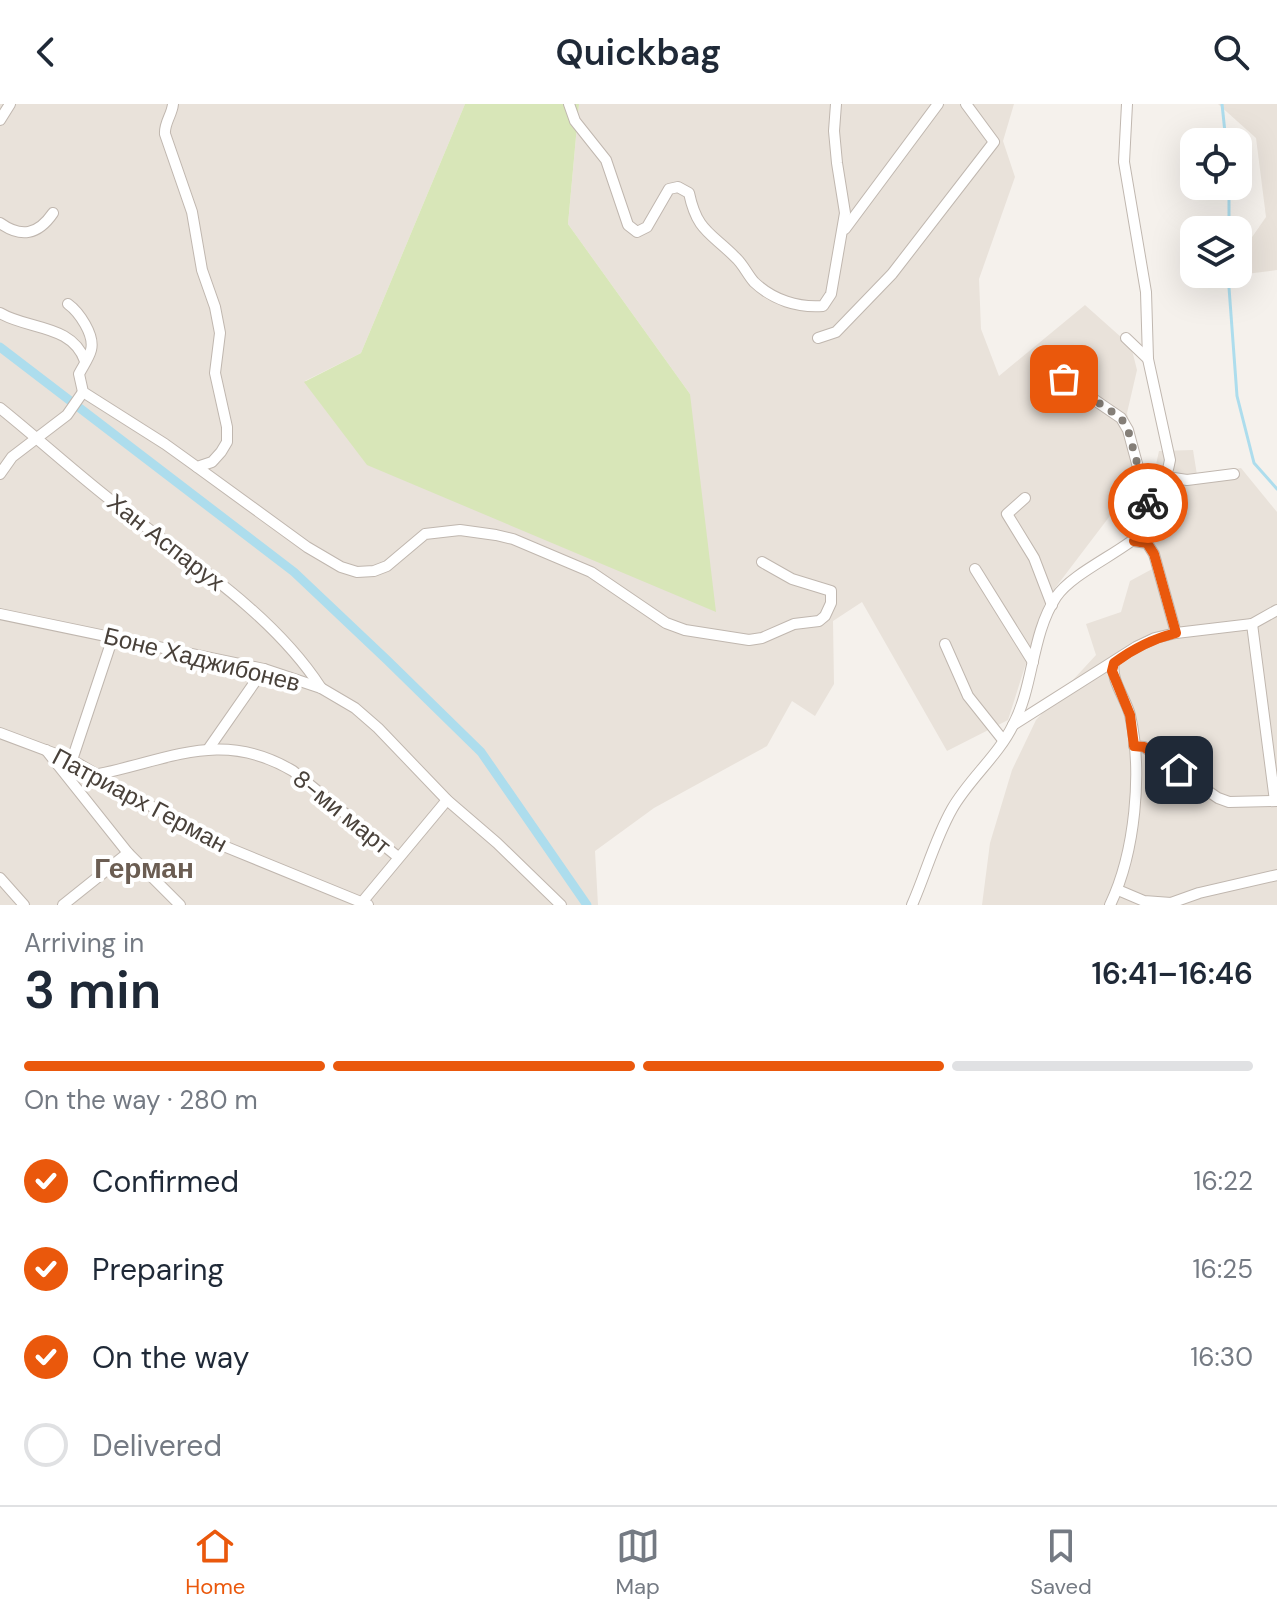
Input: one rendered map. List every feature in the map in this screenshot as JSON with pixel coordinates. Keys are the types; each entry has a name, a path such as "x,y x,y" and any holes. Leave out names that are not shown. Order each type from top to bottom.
{"street":[{"path":"0,120 10,104"},
{"path":"173,104 165,134 190,203 202,270 215,307 220,333 215,373 227,427 227,442 221,452 212,462 197,467"},
{"path":"569,104 575,121 606,160 628,225 637,232 647,227 669,189 678,187 689,193 692,209 702,230 737,258 754,282 773,296 809,307 823,306 831,294 844,230 845,213 834,131 836,104"},
{"path":"844,230 938,104"},
{"path":"818,338 836,332 892,274 994,142 966,104"},
{"path":"912,905 952,809 1013,725 1052,605 1065,586 1134,541 1148,528 1150,512 1167,477 1170,460 1148,359 1146,292 1124,162 1127,104"},
{"path":"0,223 14,233 24,233 46,223 53,213"},
{"path":"68,304 75,309 90,334 91,351 79,374 83,392 165,444 307,547 341,567 357,572 374,571 387,566 425,534 460,530 513,539 567,561 591,572 666,623 685,630 749,640 762,638 794,624 819,621 825,616 831,603 831,591 792,579 762,562"},
{"path":"0,313 68,339 80,350 85,361"},
{"path":"1126,338 1148,359"},
{"path":"1064,379 1121,418 1128,430 1150,512"},
{"path":"0,474 12,457 67,415 83,392"},
{"name":"Хан Аспарух","path":"0,408 124,511 162,537 243,602 297,657 321,688"},
{"path":"1167,477 1187,480 1234,474"},
{"path":"1025,498 1007,514 1034,558 1052,605"},
{"path":"1134,541 1147,543 1154,554 1176,633"},
{"path":"975,569 1033,662"},
{"path":"1013,725 1155,638 1252,624 1277,610"},
{"name":"Боне Хаджибонев","path":"0,614 264,669 321,688 355,708 378,728 447,800 561,905"},
{"path":"1134,746 1144,747 1218,798 1229,802 1276,801 1252,624"},
{"path":"72,760 113,637"},
{"path":"945,644 968,696 1003,740"},
{"path":"1110,905 1118,890 1128,850 1136,761 1130,715 1112,671 1114,663"},
{"path":"209,748 264,669"},
{"name":"Патриарх Герман","path":"0,733 72,760 209,840 366,903"},
{"name":"8-ми март","path":"99,774 209,748 252,753 293,771 398,857"},
{"path":"45,749 128,853 180,905"},
{"path":"366,903 398,857 447,800"},
{"path":"63,905 128,853"},
{"path":"1118,890 1144,901 1171,903 1199,893 1277,875"},
{"path":"0,878 24,905"}],"shaded area":[{"path":"0,104 465,104 361,353 305,381 690,394 568,224 579,104 1014,104 1003,141 1015,177 979,279 981,329 999,376 1085,305 1131,346 1137,370 1127,413 1141,475 1046,600 1008,720 947,751 862,602 833,621 834,684 815,716 792,701 767,746 654,808 595,851 598,905 0,905"},
{"path":"1218,104 1277,104 1277,270 1252,273 1252,237 1266,217 1256,138 1252,128 1245,128"},
{"path":"1193,450 1197,475 1241,468 1277,512 1277,905 982,905 990,843 1012,770 1036,720 1096,655 1086,624 1121,612 1130,581 1154,568 1144,549 1144,519 1159,451"}],"green space":[{"path":"465,104 579,104 568,224 690,394 716,612 367,465 304,382 361,353"}],"waterway":[{"path":"1222,104 1225,128"},
{"path":"1229,200 1229,216"},
{"path":"1229,288 1237,396 1254,463 1277,489"},
{"path":"0,347 294,572 387,660 481,752 587,905"}],"way so far":[{"path":"1064,379 1121,418 1128,430 1148,503"}],"district":[{"name":"Герман","path":"144,868"}],"route":[{"path":"1148,503 1148,528 1134,541 1147,543 1154,554 1176,633 1136,647 1114,663 1112,671 1130,715 1134,746 1144,747 1179,770"}]}
